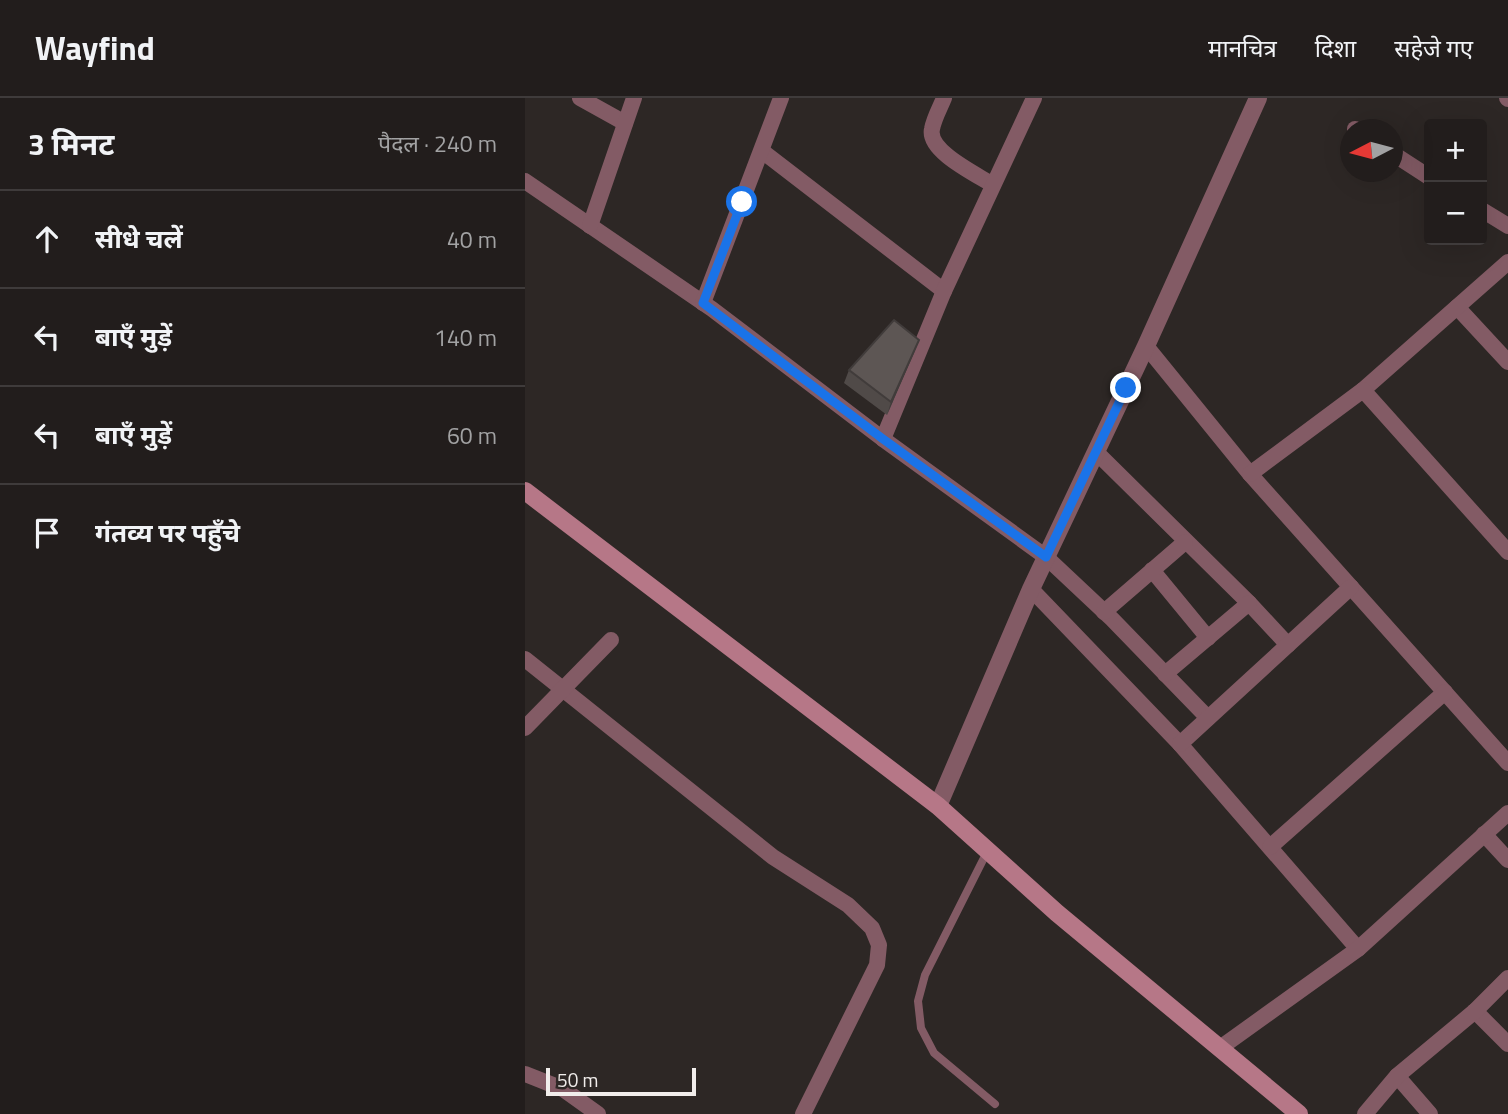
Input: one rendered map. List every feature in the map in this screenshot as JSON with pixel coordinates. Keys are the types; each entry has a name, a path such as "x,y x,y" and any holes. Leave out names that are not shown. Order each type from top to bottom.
{"main road":[{"path":"525,491 939,806 1057,913 1299,1114"}],"street":[{"path":"580,98 625,123"},
{"path":"590,226 634,98"},
{"path":"703,303 781,98"},
{"path":"944,98 931,130 932,141 944,153 993,185"},
{"path":"883,439 944,291 1034,98"},
{"path":"939,806 1031,589 1146,346 1258,98"},
{"path":"762,151 944,291"},
{"path":"1403,160 1424,174"},
{"path":"525,181 703,303 883,439 1046,557 1208,718"},
{"path":"1487,213 1508,226"},
{"path":"1250,474 1363,390 1508,262"},
{"path":"1457,307 1508,362"},
{"path":"1146,346 1250,474 1508,763"},
{"path":"1363,390 1508,552"},
{"path":"1096,452 1288,645"},
{"path":"1104,612 1185,542"},
{"path":"1152,570 1208,638"},
{"path":"1180,744 1351,587"},
{"path":"1031,589 1180,744 1358,949"},
{"path":"1165,674 1249,603"},
{"path":"528,721 564,689 611,640"},
{"path":"525,659 752,841 848,905 872,928 879,945 877,965 803,1114"},
{"path":"1270,847 1444,692"},
{"path":"1220,1048 1358,949 1508,813"},
{"path":"1484,834 1508,860"},
{"path":"1365,1114 1397,1076 1475,1011 1508,978"},
{"path":"1475,1011 1508,1044"},
{"path":"525,1074 563,1089 598,1114"},
{"path":"1397,1076 1430,1114"}],"lane":[{"path":"988,850 925,975 918,1001 921,1028 934,1053 995,1104"}],"building":[{"path":"894,320 919,340 891,402 849,370"}],"route":[{"path":"742,202 703,303 883,439 1046,557 1126,388"}]}
